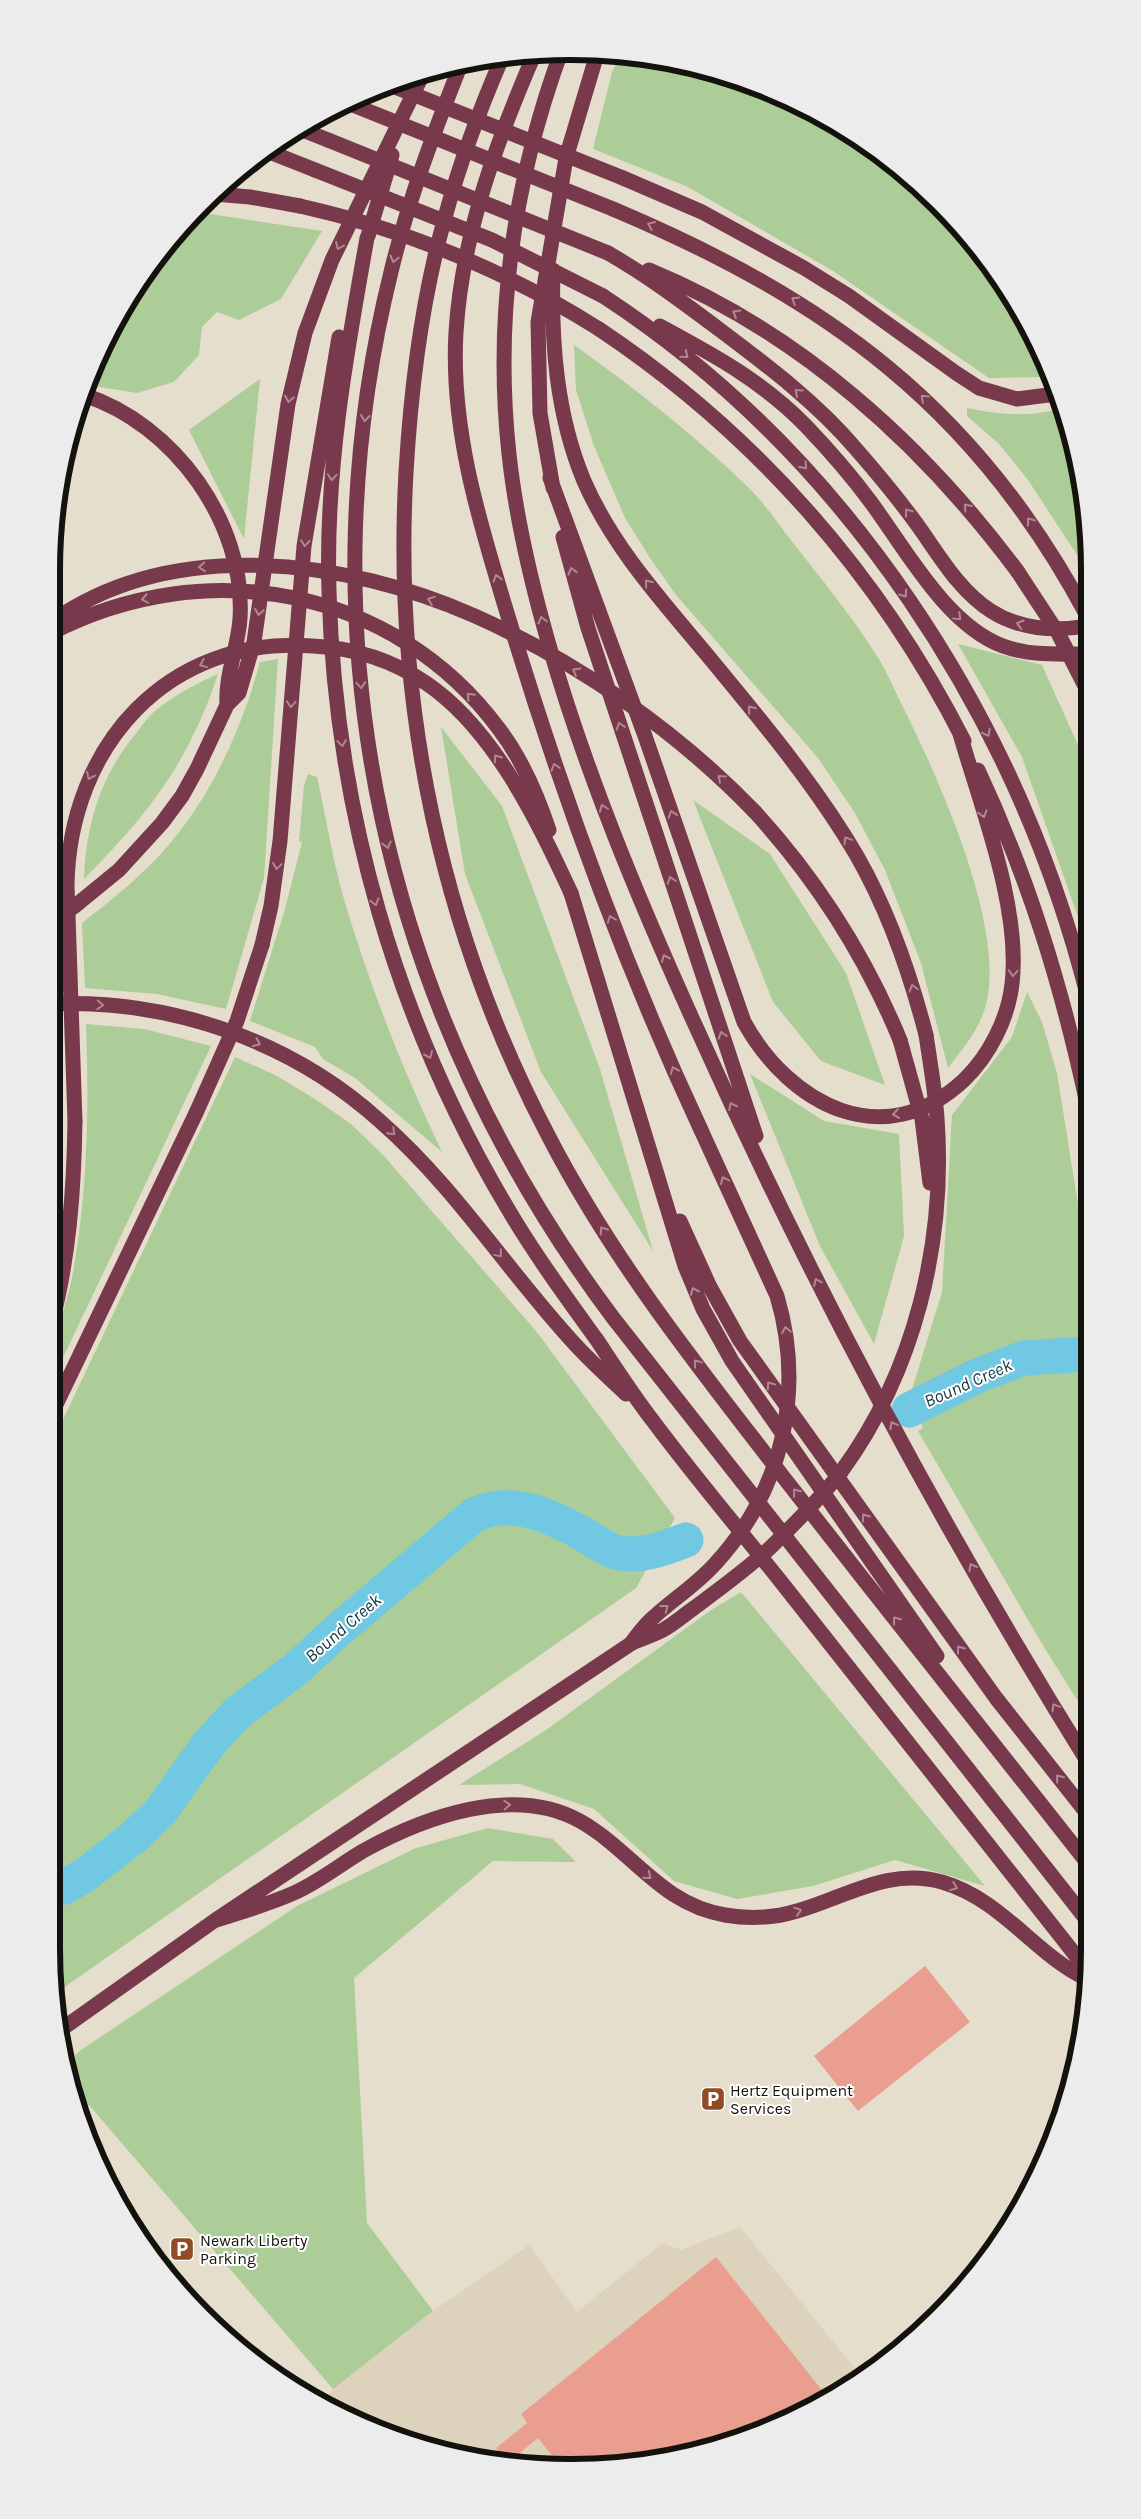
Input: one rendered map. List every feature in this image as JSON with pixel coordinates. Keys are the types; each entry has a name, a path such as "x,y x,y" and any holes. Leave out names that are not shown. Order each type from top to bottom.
{"highway":[{"path":"558,60 546,96 516,219 508,273 504,378 508,451 518,521 534,592 564,698 599,798 665,958 776,1197 840,1326 925,1484 1081,1750"},
{"path":"595,61 575,125 556,208 542,289 537,340 540,413 550,478 588,628 776,1197"},
{"path":"531,62 490,168 474,222 463,272 455,352 460,426 467,467 486,540 565,796 629,964 701,1130 777,1296 785,1325 789,1355 789,1403 784,1434 774,1467 760,1498 744,1525 711,1569 692,1587 653,1617 632,1643"},
{"path":"499,65 463,157 435,256 414,370 405,492 404,572 411,689 428,799 456,912 488,1003 519,1078 551,1142 605,1233 645,1293 723,1399 1081,1854"},
{"path":"458,73 416,184 390,274 366,404 356,512 356,618 366,726 384,830 411,932 435,1000 478,1100 516,1171 569,1256 620,1327 1081,1913"},
{"path":"60,916 118,870 162,822 182,796 197,769 227,705 239,693 254,642 288,404 305,333 332,260 419,83"},
{"path":"60,1396 196,1113 237,1021 262,945 271,906 280,841 300,587 308,520 340,331 385,177 420,83"},
{"path":"400,89 623,178 710,217 804,268 849,296 979,388 1017,399 1050,395"},
{"path":"358,107 673,234 768,284 827,321 878,358 938,411 974,450 1008,490 1057,561 1081,605"},
{"path":"308,132 679,283 734,311 792,349 848,391 901,438 945,482 1018,572 1058,634 1081,678"},
{"path":"275,154 492,240 603,296 737,369 761,385 791,411 854,480 948,607 973,630 990,640 1016,650 1043,654 1081,654"},
{"path":"225,196 300,206 373,224 448,251 524,285 600,329 649,363 702,405 748,446 798,498 844,554 896,626 960,734 1006,832 1032,897 1063,1001 1081,1078"},
{"path":"66,2026 214,1922 632,1643 665,1629 737,1576 782,1536 840,1472 870,1427 901,1364 922,1297 931,1252 938,1183 938,1138 935,1098 926,1035 907,968 887,917 868,877 836,821 769,731 623,551 590,494 571,444 557,378 552,317 556,208"},
{"path":"367,238 353,312 337,423 330,498 328,558 331,649 351,800 366,870 386,940 410,1010 470,1143 526,1239 652,1420 1081,1962"},
{"path":"608,253 668,291 772,370 810,402 870,465 900,501 960,583 980,604 1004,619 1032,627 1061,629 1081,627"},
{"path":"603,296 681,352 764,425 838,507 903,592 958,680 1008,776 1058,896 1081,974"},
{"path":"90,398 126,414 170,448 203,489 220,520 235,568 240,603 240,619 226,690 227,705"},
{"path":"550,478 645,736 740,1014 759,1048 779,1071 810,1097 834,1108 862,1114 889,1115 914,1110 937,1102 977,1066 992,1042 1004,1015 1013,971 1010,922 998,865 960,734"},
{"path":"60,616 78,604 126,583 160,574 200,567 259,566 297,569 355,579 450,606 495,626 585,676 630,706 692,753 755,812 790,851 838,918 877,987 900,1040 922,1119 931,1194 931,1252"},
{"path":"60,628 95,613 130,602 165,595 219,590 254,590 290,596 325,605 374,625 406,642 442,669 463,688 499,728 519,759 534,791 571,893 690,1281 718,1338 1024,1782"},
{"path":"60,1283 69,1230 73,1185 75,1121 67,878 71,837 76,814 90,776 115,732 152,695 197,666 265,646 302,645 360,653 397,666 413,674 454,706 492,752 520,792 543,834 571,893"},
{"path":"60,1004 139,1008 211,1025 274,1050 339,1088 383,1123 422,1163 572,1342 652,1420"},
{"path":"636,1102 680,1220 710,1287 740,1342 1002,1705 1081,1806"},
{"path":"214,1922 297,1892 363,1851 423,1824 475,1809 524,1805 553,1810 580,1821 672,1894 692,1906 720,1914 748,1918 780,1916 800,1911 883,1880 916,1878 939,1882 962,1890 988,1905 1016,1925 1070,1971 1080,1975"}],"shaded area":[{"path":"740,2227 857,2371 826,2391 766,2420 735,2432 703,2442 670,2449 604,2458 570,2459 504,2455 438,2442 375,2420 327,2397 333,2389 433,2311 529,2245 577,2312 663,2243 681,2250"}],"green space":[{"path":"617,62 637,64 703,77 735,87 766,99 826,128 881,165 931,210 976,260 1013,315 1043,376 989,378 833,271 688,187 593,149 612,72"},
{"path":"207,213 322,231 281,299 239,320 217,312 202,327 199,355 174,382 137,393 95,386 128,315 146,287 165,260"},
{"path":"574,345 666,414 752,491 827,586 870,646 887,674 920,742 952,817 967,858 979,900 987,940 990,977 985,1008 974,1032 948,1068 921,963 885,870 855,813 818,758 676,595 625,518 594,446 576,390"},
{"path":"260,379 244,539 189,430"},
{"path":"967,408 1014,414 1055,410 1064,438 1077,504 1081,560 1028,480 999,444 967,416"},
{"path":"958,644 1042,665 1081,752 1081,928 1079,920 1022,757"},
{"path":"278,659 264,878 226,1009 157,994 85,988 82,923 141,874 177,835 208,789 233,740 260,662"},
{"path":"218,674 194,735 164,786 128,832 84,879 85,859 92,819 105,782 125,747 148,718 162,705 185,690"},
{"path":"441,727 502,806 600,1069 653,1251 541,1072 465,874"},
{"path":"308,774 317,777 343,896 375,994 413,1089 442,1152 355,1078 323,1059 315,1047 250,1021 285,909 302,842 299,841 304,785"},
{"path":"693,800 770,854 846,973 885,1085 821,1061 773,1002"},
{"path":"1027,992 1042,1022 1057,1073 1081,1223 1081,1706 1044,1647 918,1431 923,1428 910,1396 942,1292 952,1115 1012,1037"},
{"path":"86,1024 144,1029 211,1046 60,1364 60,1323 72,1278 79,1236 85,1176"},
{"path":"235,1057 277,1076 318,1101 351,1124 384,1156 536,1331 675,1518 636,1588 62,1989 60,1949 60,1426"},
{"path":"750,1074 824,1121 899,1134 904,1236 874,1344 820,1246"},
{"path":"60,1080 62,1133 60,1179"},
{"path":"741,1592 985,1886 895,1860 813,1886 737,1899 674,1881 594,1809 520,1784 459,1785 546,1730 711,1610"},
{"path":"488,1828 553,1839 576,1862 493,1861 354,1978 367,2223 433,2311 333,2389 89,2105 85,2107 72,2058 297,1906 416,1848"}],"building":[{"path":"925,1966 970,2022 858,2111 814,2056"},
{"path":"716,2257 824,2392 766,2420 703,2442 637,2455 604,2458 554,2459 538,2438 516,2456 501,2454 496,2448 527,2423 521,2414"}],"waterway":[{"name":"Bound Creek","path":"909,1410 979,1375 1024,1358 1081,1354"},
{"name":"Bound Creek","path":"60,1888 86,1874 134,1837 160,1812 208,1745 237,1713 296,1669 336,1632 474,1515 488,1510 503,1508 531,1511 559,1521 611,1551 624,1554 651,1552 686,1540"}],"place":[{"name":"Hertz Equipment Services","path":"713,2099"},
{"name":"Newark Liberty Parking","path":"182,2249"}]}
